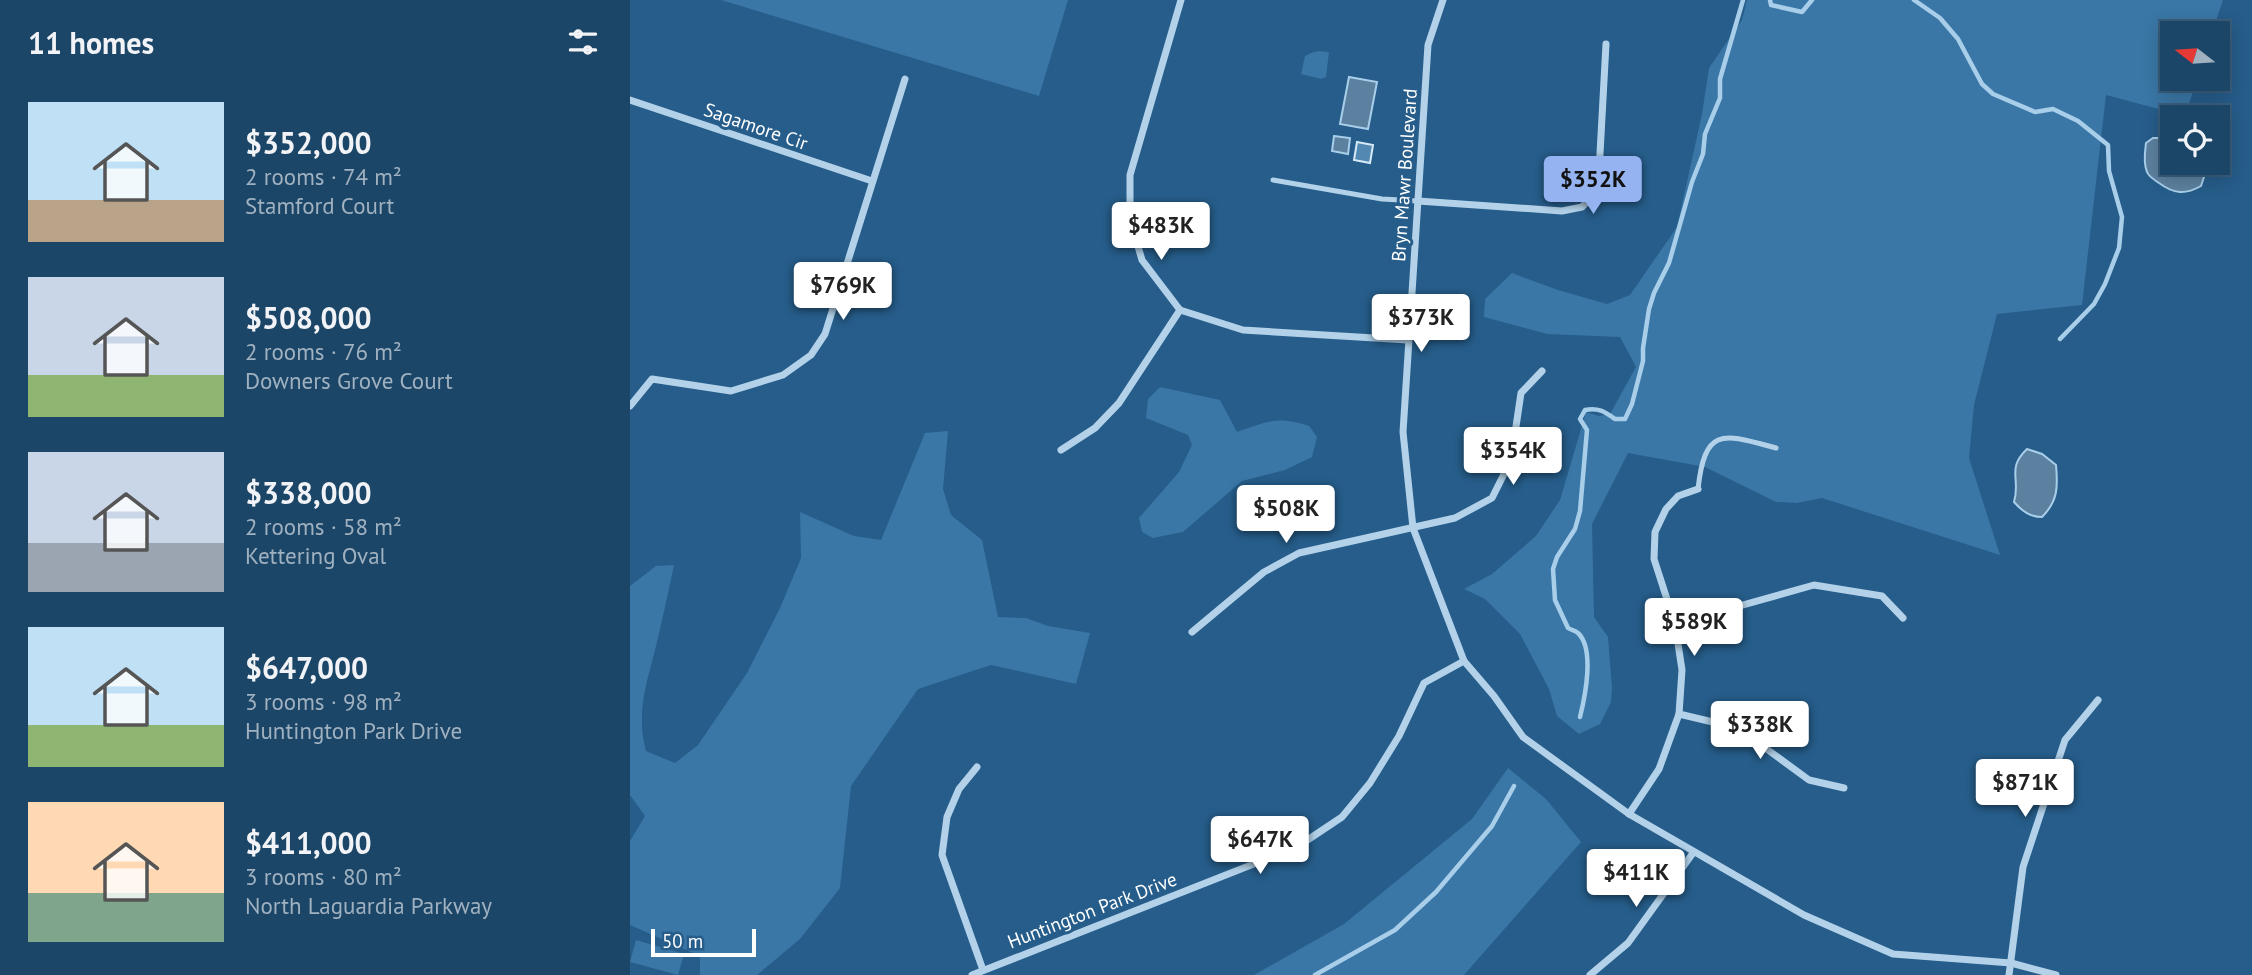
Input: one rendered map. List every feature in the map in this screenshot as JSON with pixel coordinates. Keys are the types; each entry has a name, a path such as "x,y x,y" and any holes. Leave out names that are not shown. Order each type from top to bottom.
{"street":[{"path":"1181,0 1130,175 1130,219 1142,260 1180,310 1243,330 1408,340"},
{"name":"Bryn Mawr Boulevard","path":"1443,0 1428,45 1403,432 1413,528 1464,661 1494,695 1523,737 1629,814 1804,915 1894,954 2011,963 2056,975"},
{"path":"1418,201 1562,211 1582,207 1598,190 1606,44"},
{"path":"630,406 652,379 731,391 783,375 811,355 825,334 905,79"},
{"name":"Sagamore Cir","path":"630,100 872,181"},
{"path":"1061,450 1095,428 1119,403 1180,310"},
{"path":"1192,632 1264,572 1299,553 1455,518 1492,498 1511,460 1521,393 1542,371"},
{"path":"1629,814 1659,769 1679,714 1682,670 1675,624 1654,559 1655,533 1666,509 1678,496 1698,489"},
{"path":"1675,624 1814,584 1882,596 1903,618"},
{"name":"Huntington Park Drive","path":"972,975 1297,847 1342,817 1370,783 1399,736 1424,682 1464,661"},
{"path":"2010,975 2023,867 2066,740 2098,700"},
{"path":"1679,714 1738,728 1809,780 1844,788"},
{"path":"977,767 959,789 947,817 942,855 983,970"},
{"path":"1590,975 1629,943 1693,853"}],"lane":[{"path":"1273,180 1382,199 1418,201"},
{"path":"1698,489 1706,451 1719,439 1732,436 1776,448"}],"shaded area":[{"path":"721,0 1068,0 1039,96"},
{"path":"1747,0 2223,0 2216,21 2160,21 2160,91 2193,91 2189,105 2160,105 2160,109 2106,95 2082,305 1997,314 1974,405 1969,458 2000,555 1822,498 1797,503 1776,502 1705,467 1628,453 1592,524 1594,617 1608,637 1611,702 1600,724 1579,734 1557,716 1549,689 1520,634 1485,599 1464,589 1492,574 1536,536 1560,500 1586,412 1599,416 1610,414 1636,367 1620,337 1547,334 1484,317 1485,299 1512,273 1607,304 1630,295 1677,227 1702,114 1709,68 1742,20"},
{"path":"1319,51 1329,52 1326,77 1321,79 1301,74 1305,56"},
{"path":"1349,77 1377,82 1368,129 1340,124"},
{"path":"1334,136 1350,138 1348,154 1332,151"},
{"path":"2153,138 2160,138 2160,175 2204,175 2201,186 2185,192 2175,191 2151,177 2146,168 2146,143"},
{"path":"1160,387 1220,400 1237,432 1273,421 1289,421 1309,426 1317,437 1312,457 1285,470 1242,481 1183,532 1153,538 1142,532 1139,518 1179,472 1192,445 1188,435 1146,418 1148,399"},
{"path":"948,431 943,489 951,515 982,540 998,617 1026,618 1048,626 1090,633 1076,684 991,665 918,689 851,786 840,888 800,939 757,975 700,975 700,956 630,925 630,841 645,816 630,795 630,586 656,566 674,565 646,688 642,724 646,751 675,763 698,745 747,673 780,608 801,558 800,512 854,536 881,540 925,433"},
{"path":"2027,449 2042,454 2056,465 2056,493 2042,517 2026,513 2014,502 2017,462"},
{"path":"1508,768 1546,799 1581,842 1464,975 1254,975 1344,924 1472,819"},
{"path":"636,940 684,954 678,975 630,962"}],"building":[{"path":"1357,142 1373,145 1370,163 1354,160"}],"waterway":[{"path":"1580,717 1587,674 1586,650 1578,633 1568,628 1555,600 1553,569 1557,557 1575,529 1580,511 1587,430 1580,419 1585,410 1594,409 1615,419 1625,419 1632,404 1643,361 1649,309 1669,263 1692,182 1703,154 1705,134 1720,98 1720,79 1743,0"},
{"path":"1770,0 1771,5 1802,12 1812,0"},
{"path":"1914,0 1940,18 1958,39 1982,84 1993,94 2035,112 2053,109 2078,121 2108,145 2109,171 2122,217 2119,248 2094,304 2060,339"},
{"path":"1315,975 1395,930 1436,892 1492,826 1514,786"}]}
